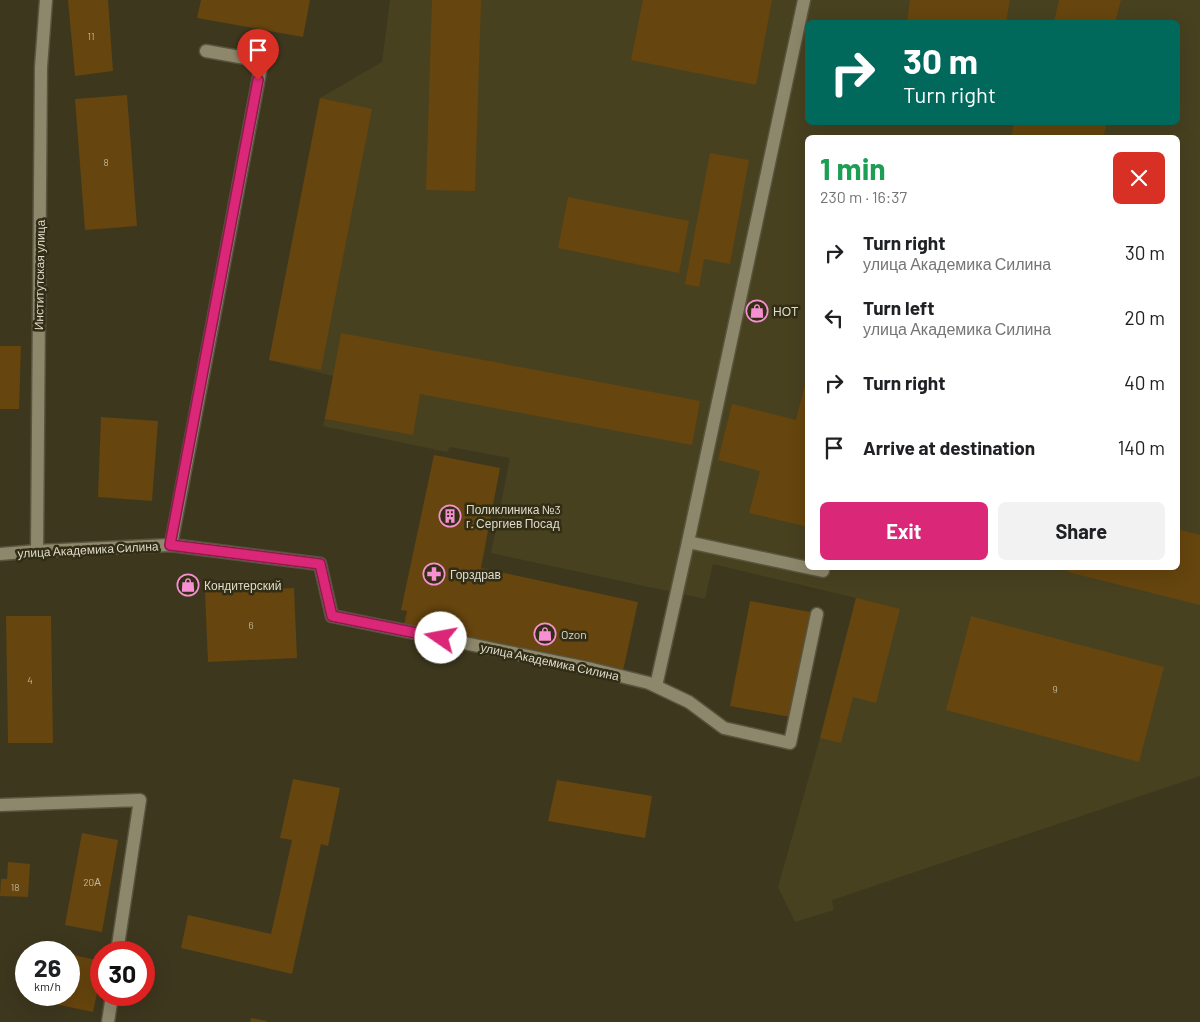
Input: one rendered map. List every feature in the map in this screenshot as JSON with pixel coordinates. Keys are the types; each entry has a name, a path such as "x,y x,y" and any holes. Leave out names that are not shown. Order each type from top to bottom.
{"street":[{"name":"Институтская улица","path":"37,551 41,67 46,0"},
{"path":"656,686 802,37 804,0"},
{"path":"170,545 262,61 206,51"},
{"path":"688,542 805,567"},
{"name":"улица Академика Силина","path":"0,554 170,545 320,564 332,616 592,669 649,683 689,702 724,728 790,742 817,614"},
{"path":"817,570 822,571"},
{"path":"0,805 140,800 119,941"},
{"path":"108,1022 110,1006"}],"shaded area":[{"path":"390,0 1200,0 1200,776 832,900 834,910 795,922 778,887 820,738 856,598 713,564 705,599 491,553 510,458 450,447 447,452 323,426 333,376 269,360 320,98 382,62"}],"building":[{"path":"68,0 108,0 113,71 75,76"},
{"path":"201,0 310,0 303,37 197,18"},
{"path":"432,0 481,0 475,191 426,190"},
{"path":"643,0 772,0 756,85 631,60"},
{"path":"910,0 1010,0 1006,20 907,20"},
{"path":"1059,0 1121,0 1116,20 1054,20"},
{"path":"127,95 137,226 85,230 75,99"},
{"path":"320,98 372,109 321,370 269,360"},
{"path":"1013,125 1106,125 1104,135 1012,135"},
{"path":"710,153 749,160 730,264 704,259 699,287 685,284"},
{"path":"568,197 689,221 679,273 558,248"},
{"path":"341,333 700,401 692,445 420,394 413,435 325,419"},
{"path":"0,346 21,346 19,409 0,409"},
{"path":"805,384 805,526 749,513 760,471 718,460 732,404 796,420"},
{"path":"101,417 158,421 152,501 98,497"},
{"name":"Поликлиника №3 г. Сергиев Посад","path":"434,455 500,468 481,568 638,602 623,671 403,630 407,611 401,610"},
{"path":"1180,530 1200,535 1200,605 1068,572 1068,570 1180,570"},
{"path":"294,588 297,658 208,662 205,592"},
{"path":"856,598 900,609 876,703 853,697 841,743 820,738"},
{"path":"750,601 810,612 790,717 730,706"},
{"path":"6,616 51,616 53,743 8,743"},
{"path":"971,616 1164,667 1139,762 946,710"},
{"path":"293,779 340,788 328,846 321,844 292,974 181,948 188,915 271,934 292,840 280,838"},
{"path":"557,780 652,796 645,838 548,821"},
{"path":"82,833 118,840 102,932 65,925"},
{"path":"8,862 30,864 28,897 0,896 1,879 7,879"},
{"path":"80,956 90,959 90,1006 94,1006 93,1012 64,1006 80,1006"},
{"path":"251,1018 267,1021 267,1022 250,1022"}],"place":[{"name":"НОТ","path":"757,311"},
{"name":"Поликлиника №3 г. Сергиев Посад","path":"450,516"},
{"name":"Горздрав","path":"434,574"},
{"name":"Кондитерский","path":"188,585"},
{"name":"Ozon","path":"545,634"}],"route":[{"path":"258,80 170,545 320,564 332,616 441,638"}]}
